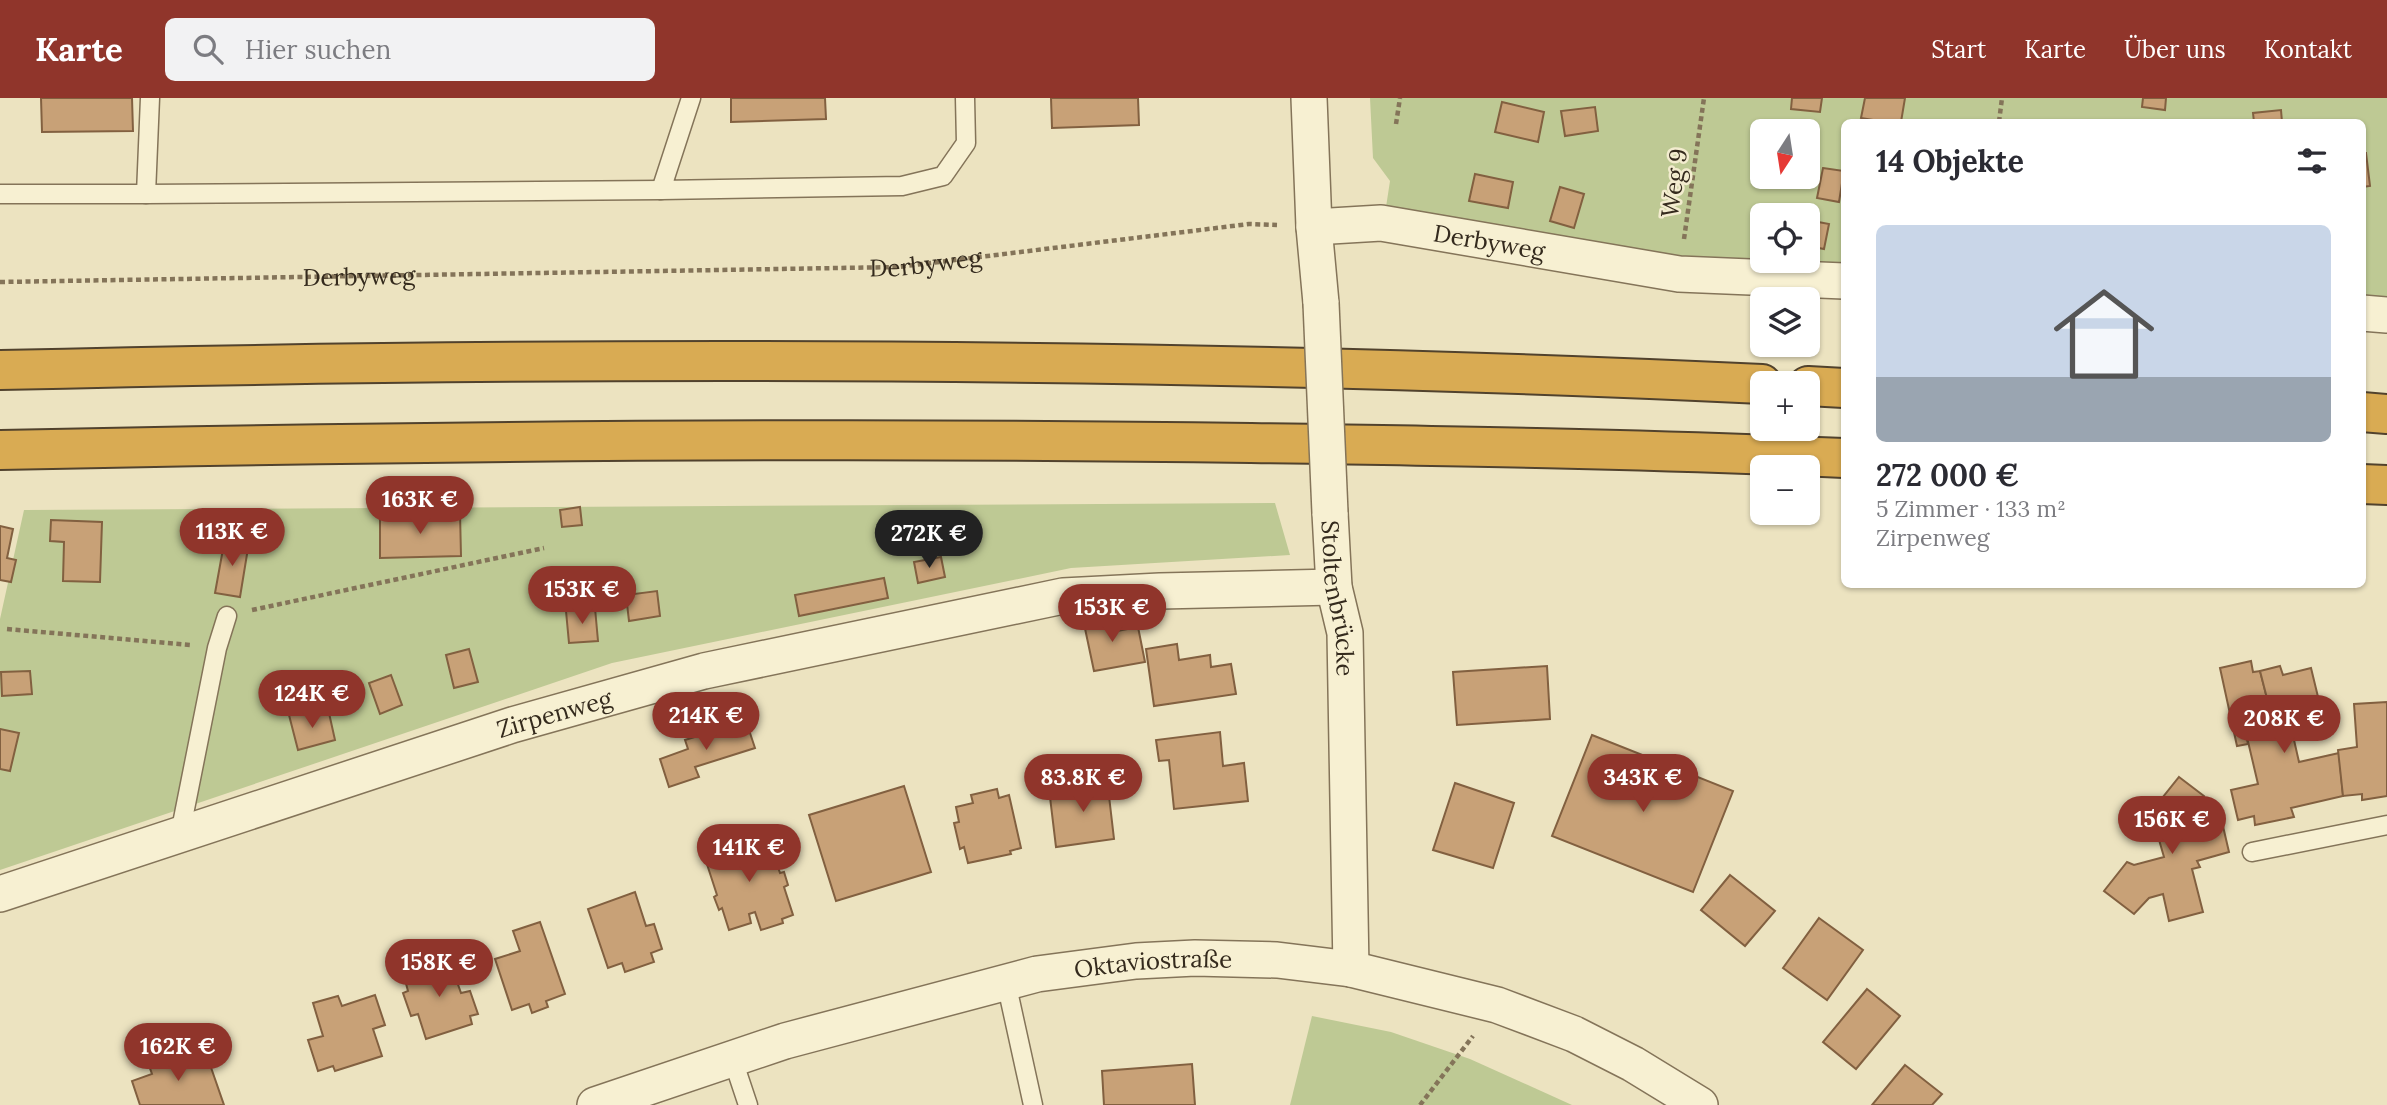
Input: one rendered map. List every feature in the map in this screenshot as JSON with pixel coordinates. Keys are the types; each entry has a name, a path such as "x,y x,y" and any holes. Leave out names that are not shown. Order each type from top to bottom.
{"highway":[{"path":"0,370 300,363 1001,361 1413,369 1750,383"},
{"path":"1820,387 1841,388"},
{"path":"2366,412 2387,414"},
{"path":"0,450 305,443 995,439 1458,446 1841,458"},
{"path":"2366,484 2387,485"}],"street":[{"name":"Stoltenbrücke","path":"1309,98 1334,587 1345,633 1351,968"},
{"name":"Derbyweg","path":"1314,227 1381,223 1679,274 1841,281"},
{"path":"2366,313 2387,315"},
{"name":"Zirpenweg","path":"0,894 512,725 704,671 1063,596 1334,587"},
{"name":"Oktaviostraße","path":"595,1105 732,1057 1037,974 1195,958 1277,960 1351,968 1497,1004 1574,1034 1633,1064 1700,1105"}],"lane":[{"path":"146,194 150,98"},
{"path":"662,190 691,98"},
{"path":"0,194 902,186 943,176 966,143 965,98"},
{"path":"180,834 217,648 227,616"},
{"path":"2252,852 2387,825"},
{"path":"1006,982 1033,1105"},
{"path":"732,1057 748,1105"}],"path":[{"path":"1396,124 1401,98"},
{"name":"Weg 9","path":"1679,274 1704,98"},
{"path":"1999,119 2002,98"},
{"name":"Derbyweg","path":"0,282 898,267 1249,225 1314,227"},
{"path":"227,616 544,548"},
{"path":"7,629 217,648"},
{"path":"1420,1105 1497,1004"}],"green space":[{"path":"1370,98 2387,98 2387,299 2366,297 2366,119 1841,119 1841,271 1820,270 1820,203 1750,203 1750,266 1673,262 1386,207 1390,181 1373,158"},
{"path":"1275,503 1290,555 1071,568 612,663 0,870 0,619 24,510"},
{"path":"1312,1016 1391,1032 1470,1059 1572,1105 1290,1105"}],"building":[{"path":"41,98 132,98 133,131 42,132"},
{"path":"731,98 825,98 826,119 731,122"},
{"path":"1051,98 1138,98 1139,125 1052,128"},
{"path":"1792,98 1822,98 1820,112 1791,109"},
{"path":"1865,98 1905,98 1902,119 1861,118"},
{"path":"2143,98 2166,98 2165,110 2142,107"},
{"path":"1502,102 1544,112 1538,142 1495,132"},
{"path":"1595,107 1598,131 1565,136 1561,111"},
{"path":"2281,110 2282,119 2254,119 2253,113"},
{"path":"2366,153 2370,186 2366,186"},
{"path":"1823,168 1841,171 1839,202 1817,198"},
{"path":"1475,174 1513,182 1508,208 1469,201"},
{"path":"1560,187 1584,194 1574,228 1550,221"},
{"path":"1820,222 1829,224 1824,249 1820,248"},
{"path":"580,507 582,525 562,527 560,510"},
{"path":"460,513 461,556 380,558 380,515"},
{"path":"51,520 102,522 100,582 63,581 64,542 50,541"},
{"path":"0,526 13,529 7,558 16,560 11,582 0,580"},
{"path":"225,538 249,542 240,597 215,593"},
{"path":"941,557 945,577 918,583 914,562"},
{"path":"884,578 888,598 799,616 795,595"},
{"path":"657,591 660,616 629,621 626,595"},
{"path":"595,608 598,641 569,643 566,611"},
{"path":"1107,615 1109,626 1116,624 1117,631 1138,627 1145,662 1094,671 1083,619"},
{"path":"1177,644 1179,660 1210,655 1211,667 1231,664 1236,694 1154,706 1146,649"},
{"path":"469,649 478,682 454,688 446,655"},
{"path":"2251,661 2253,672 2260,671 2270,710 2242,716 2248,744 2237,746 2220,668"},
{"path":"1547,666 1550,719 1457,725 1453,672"},
{"path":"2280,666 2283,675 2311,668 2319,701 2282,710 2289,740 2294,740 2299,762 2339,753 2343,796 2291,808 2294,817 2255,825 2254,816 2238,820 2231,790 2258,784 2242,716 2270,710 2260,671"},
{"path":"30,671 32,694 2,696 1,672"},
{"path":"391,675 402,705 380,714 369,683"},
{"path":"2387,702 2387,796 2362,800 2362,794 2343,796 2338,750 2357,747 2354,704"},
{"path":"306,712 308,718 329,713 335,740 298,750 289,715"},
{"path":"746,721 755,748 695,767 699,777 669,787 660,759 688,749 685,740"},
{"path":"0,729 19,733 10,771 0,769"},
{"path":"1220,732 1223,766 1244,763 1248,801 1174,809 1169,760 1159,761 1156,740"},
{"path":"1592,735 1733,791 1693,892 1552,836"},
{"path":"2179,777 2204,796 2198,809 2202,825 2222,822 2229,852 2197,861 2200,867 2192,869 2203,912 2169,921 2163,894 2149,898 2134,914 2104,891 2127,862 2134,865 2164,857 2151,812"},
{"path":"1107,779 1114,839 1056,847 1050,797 1068,794 1067,784"},
{"path":"1455,783 1514,803 1493,868 1433,850"},
{"path":"904,786 931,872 836,901 809,815"},
{"path":"997,789 999,798 1009,795 1021,848 1010,851 1011,854 968,863 964,847 960,849 954,823 959,822 956,807 973,803 971,795"},
{"path":"767,835 780,873 784,872 788,885 784,887 793,915 782,919 783,923 761,930 755,912 749,914 751,923 729,930 722,908 719,910 714,897 717,895 703,852 735,841 738,850 753,845 751,840"},
{"path":"1730,875 1775,911 1745,946 1701,910"},
{"path":"635,892 646,926 654,924 662,949 651,953 654,962 625,972 622,963 608,968 588,909"},
{"path":"1819,918 1863,950 1827,1000 1783,968"},
{"path":"540,922 565,994 546,1001 548,1007 532,1013 529,1004 512,1010 495,959 520,951 513,931"},
{"path":"447,953 461,993 470,991 478,1014 470,1016 472,1024 426,1039 418,1014 411,1016 403,993 408,991 405,980 425,973 421,962"},
{"path":"1867,989 1900,1016 1856,1069 1823,1042"},
{"path":"375,995 385,1025 373,1029 382,1056 335,1071 333,1066 318,1071 308,1040 323,1036 313,1003 338,996 342,1006"},
{"path":"174,1050 180,1065 207,1056 224,1105 140,1105 132,1081 152,1074 147,1060"},
{"path":"1192,1064 1195,1105 1104,1105 1102,1071"},
{"path":"1905,1065 1942,1094 1932,1105 1872,1105"}]}
